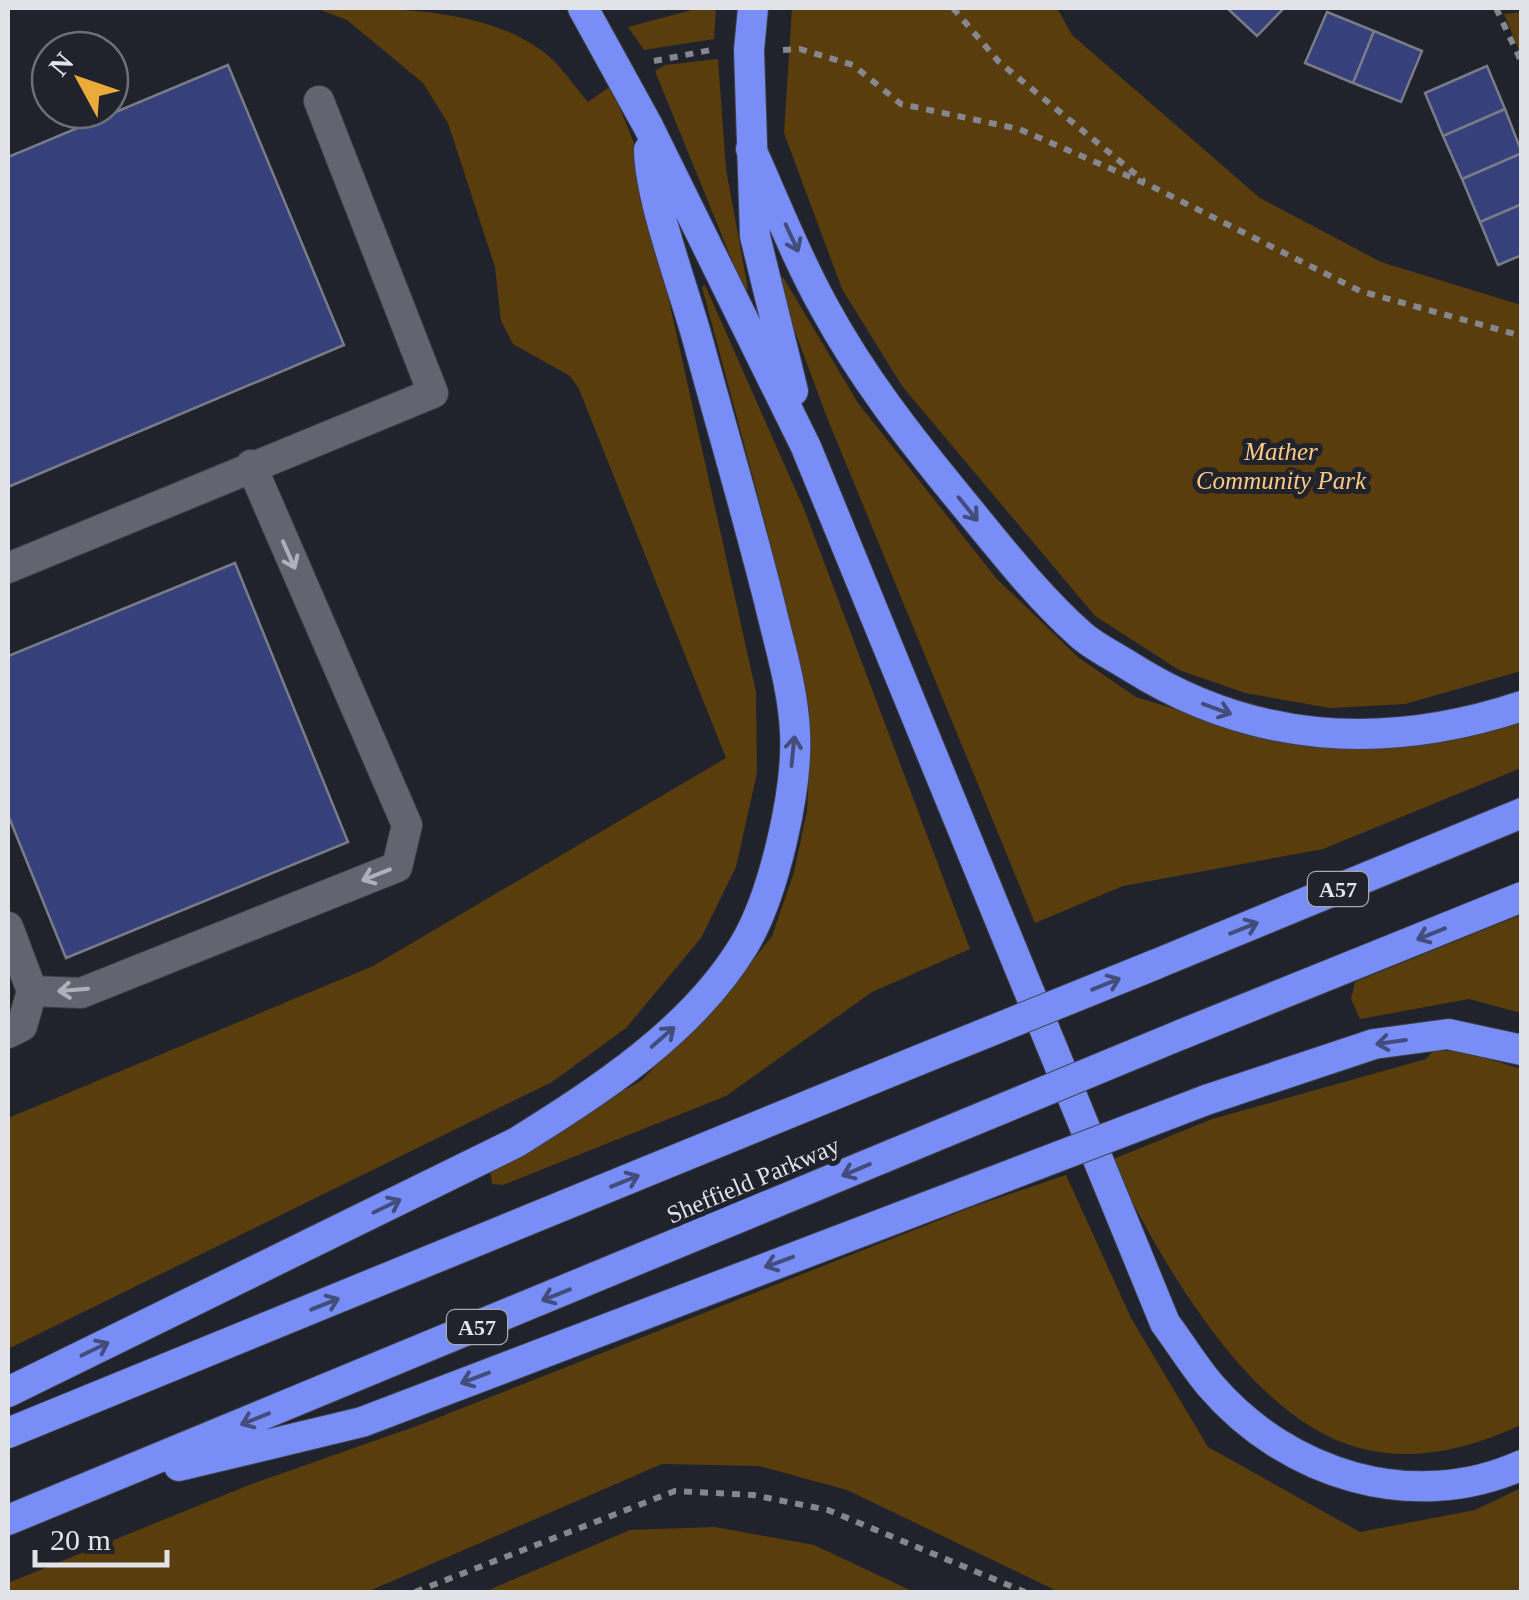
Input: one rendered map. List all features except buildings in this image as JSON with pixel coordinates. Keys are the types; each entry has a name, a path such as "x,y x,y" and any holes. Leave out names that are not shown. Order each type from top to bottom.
{"highway":[{"path":"583,8 648,126 806,447 1165,1322 1212,1387 1272,1440 1344,1478 1414,1489 1487,1481 1522,1466"},
{"path":"752,8 748,50 755,236 806,447"},
{"path":"8,1392 517,1142 596,1093 668,1033 710,990 746,944 771,879 787,808 795,734 786,669 750,524 649,164 648,126"},
{"path":"751,149 823,306 886,409 989,534 1081,635 1171,692 1236,716 1301,731 1378,737 1468,724 1522,706"},
{"name":"Sheffield Parkway","path":"8,1434 1522,813"},
{"name":"Sheffield Parkway","path":"8,1520 1522,897"},
{"path":"84,1490 362,1422 1206,1100 1374,1044 1448,1034 1522,1050"}],"lane":[{"path":"8,568 433,393 319,100"},
{"path":"32,991 81,993 396,867 407,826 251,465"},
{"path":"8,927 32,991 22,1026 8,1033"}],"path":[{"path":"953,8 999,62 1151,186"},
{"path":"1496,8 1522,62"},
{"path":"624,81 655,60 717,49 800,50 853,65 901,104 1019,130 1151,186 1360,291 1522,336"},
{"path":"415,1592 675,1491 753,1494 828,1510 1026,1592"}],"green space":[{"path":"315,8 407,10 471,20 529,42 553,60 588,102 611,86 634,143 756,692 757,773 736,867 701,938 626,1028 552,1082 8,1349 8,1118 373,966 726,758 579,389 570,376 513,344 501,321 495,267 448,123 423,83 347,20"},
{"path":"699,8 716,8 714,39 644,50 628,27"},
{"name":"Mather Community Park","path":"792,8 1057,8 1072,35 1260,198 1381,262 1521,305 1521,671 1405,704 1330,708 1245,693 1179,670 1095,616 902,386 842,289 784,133"},
{"path":"1522,12 1521,55 1504,14"},
{"path":"718,59 726,169 748,289 744,290 655,71 665,65"},
{"path":"783,277 858,403 996,578 1079,658 1136,697 1226,725 1521,713 1521,768 1323,849 1123,886 1035,923 826,415 777,283"},
{"path":"705,285 804,509 970,949 872,992 726,1096 503,1185 492,1184 489,1163 641,1081 735,983 772,936 794,872 807,811 811,733 767,530 702,287"},
{"path":"1521,915 1521,1013 1469,999 1360,1019 1351,999 1355,982"},
{"path":"1433,1051 1463,1051 1521,1069 1521,1425 1442,1451 1380,1452 1318,1431 1279,1404 1244,1369 1181,1286 1111,1160 1212,1119 1426,1059"},
{"path":"1066,1175 1131,1318 1208,1447 1360,1532 1475,1510 1521,1488 1521,1592 1059,1592 847,1490 759,1466 662,1464 367,1592 8,1592 8,1583 249,1485 422,1424 975,1206"},
{"path":"715,1527 814,1545 914,1592 484,1592 630,1530"}]}
